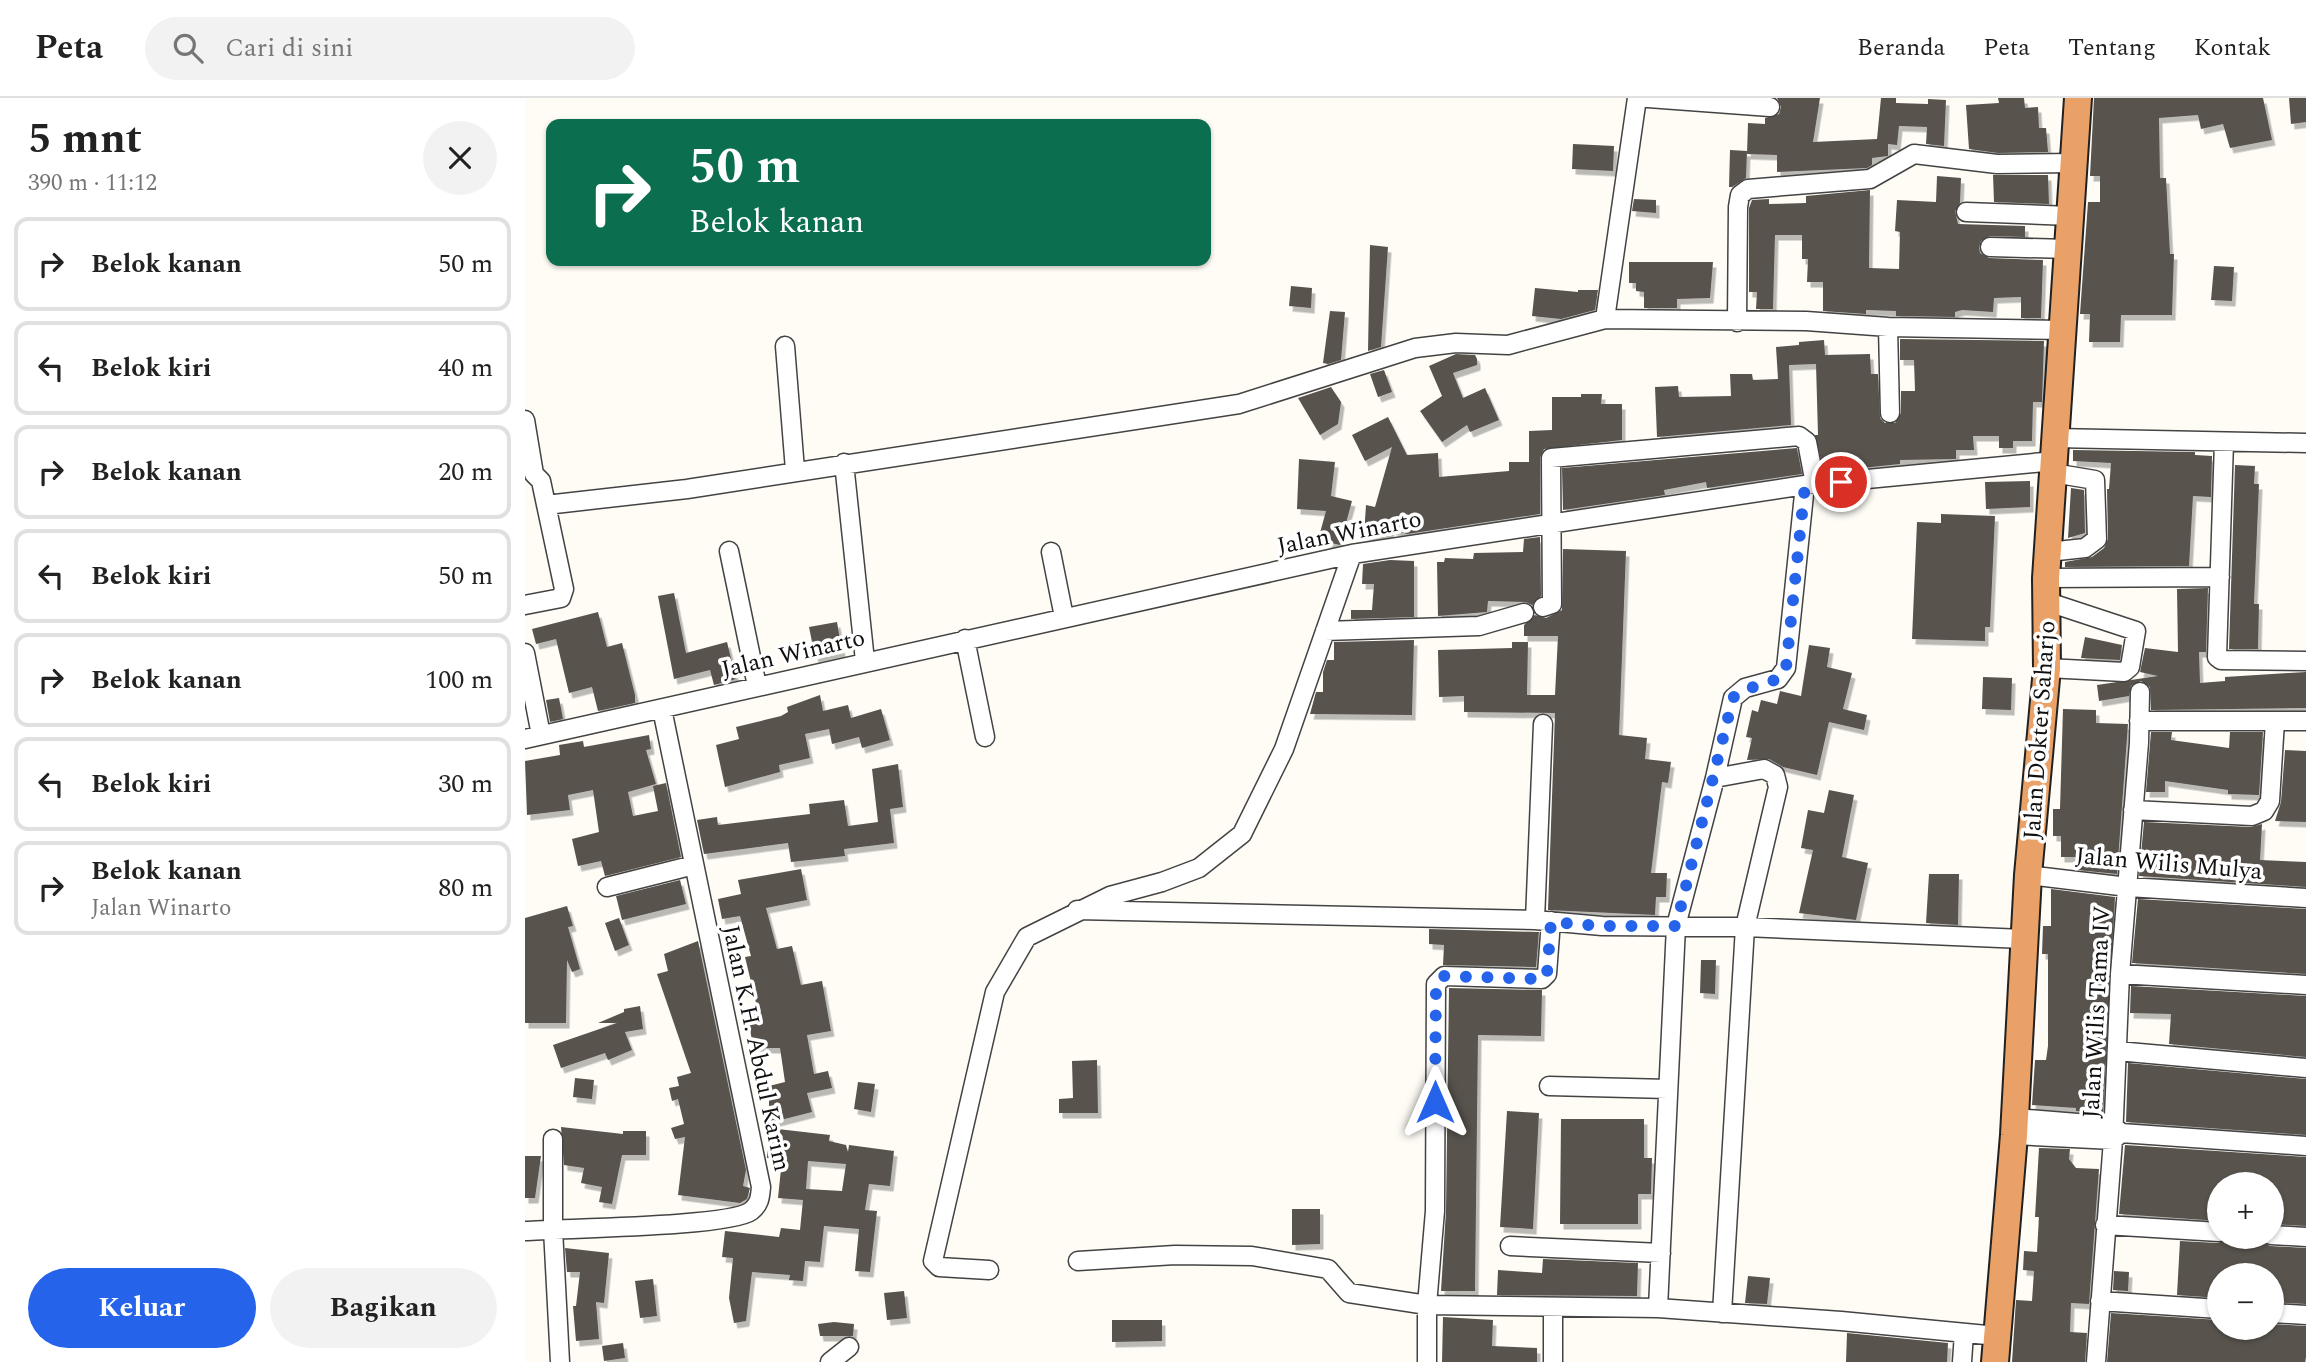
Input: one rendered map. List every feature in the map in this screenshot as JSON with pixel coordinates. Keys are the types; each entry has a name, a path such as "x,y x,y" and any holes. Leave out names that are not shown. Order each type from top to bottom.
{"highway":[{"name":"Jalan Dokter Saharjo","path":"1996,1349 2015,1127 2023,939 2047,668 2048,552 2078,98"}],"street":[{"path":"1605,319 1637,98"},
{"path":"1648,98 1770,107"},
{"path":"1737,322 1738,207 1740,195 1748,189 1870,179 1914,154 1997,163 2074,163"},
{"path":"1966,212 2070,216"},
{"path":"1990,247 2068,250"},
{"path":"546,505 687,489 795,470 1239,404 1415,348 1456,343 1508,345 1605,319 1806,321 1888,327 2062,330"},
{"path":"1888,327 1890,413"},
{"path":"785,346 795,470"},
{"path":"525,420 530,474 540,479 564,594 525,605"},
{"path":"1547,606 1551,457 1799,436 1807,442 1810,485 1786,668 1778,679 1745,688 1733,698 1676,926 1658,1308"},
{"path":"2054,457 2224,442 2306,443"},
{"path":"2224,442 2217,657 2221,660 2306,661"},
{"path":"2048,552 2085,548 2097,539 2095,480 2054,457"},
{"name":"Jalan Winarto","path":"533,737 1352,554 1810,485 2054,457"},
{"path":"844,463 865,661"},
{"path":"729,551 757,686"},
{"path":"1051,552 1064,617"},
{"path":"989,1270 939,1267 933,1261 995,992 1027,937 1110,896 1162,882 1199,868 1242,834 1284,749 1352,554"},
{"path":"2047,590 2220,577"},
{"path":"2047,590 2136,631 2130,667 2124,671 2047,668"},
{"path":"1325,631 1479,626 1524,613"},
{"path":"965,639 985,737"},
{"path":"525,653 533,737"},
{"name":"Jalan Wilis Tama IV","path":"2096,1362 2105,1225 2116,1133 2120,974 2140,692"},
{"name":"Jalan K.H. Abdul Karim","path":"525,1231 717,1221 751,1211 760,1201 761,1187 662,709"},
{"path":"2139,721 2306,721"},
{"path":"2133,810 2252,816 2264,811 2270,801 2274,721"},
{"path":"1427,1362 1427,1305 1435,1211 1436,984 1444,976 1542,979 1547,974 1543,921 1543,724"},
{"path":"1715,778 1764,769 1775,775 1778,787 1745,927 1722,1313"},
{"path":"607,887 694,865"},
{"name":"Jalan Wilis Mulya","path":"2028,875 2128,887 2306,898"},
{"path":"1077,910 1543,921 1602,926 1745,927 2023,939"},
{"path":"2120,974 2306,985"},
{"path":"2117,1052 2306,1068"},
{"path":"1549,1086 1668,1089"},
{"path":"2015,1127 2306,1146"},
{"path":"553,1139 553,1229 560,1362"},
{"path":"2105,1225 2207,1231"},
{"path":"2284,1236 2306,1237"},
{"path":"1510,1245 1661,1253"},
{"path":"1078,1261 1175,1255 1252,1256 1328,1269 1349,1293 1427,1305 1658,1308 1964,1333 1996,1349"},
{"path":"2100,1301 2207,1308"},
{"path":"1553,1308 1553,1362"},
{"path":"2284,1314 2306,1315"},
{"path":"1962,1362 1964,1333"},
{"path":"830,1362 849,1347"}],"building":[{"path":"1777,98 1820,98 1813,142 1877,139 1881,98 1896,98 1896,103 1928,104 1928,99 1946,100 1944,146 1926,144 1927,127 1899,126 1897,145 1888,144 1888,156 1872,158 1872,165 1867,168 1777,172 1777,155 1747,154 1748,123 1765,124 1765,118 1779,114 1781,107"},
{"path":"1998,98 2024,98 2025,108 2038,107 2039,128 2046,128 2048,152 1998,153 1969,149 1966,105 1999,103"},
{"path":"2094,98 2263,98 2272,140 2230,148 2223,124 2201,129 2198,115 2159,118 2160,178 2166,178 2170,254 2174,254 2172,315 2121,315 2120,342 2089,342 2090,314 2080,314 2088,202 2100,202 2100,176 2090,176"},
{"path":"2289,98 2306,98 2306,122 2291,124"},
{"path":"1573,144 1614,146 1613,171 1572,169"},
{"path":"1730,150 1747,151 1746,178 1732,187 1729,187"},
{"path":"1993,175 2048,175 2049,204 1994,202"},
{"path":"1937,176 1961,178 1960,203 1955,211 1958,224 2025,226 2025,237 1990,236 1981,241 1980,253 1989,258 2043,260 2041,318 2021,318 2021,297 1994,298 1993,312 1962,310 1955,312 1955,317 1896,316 1896,311 1866,310 1866,314 1823,311 1823,282 1807,282 1808,259 1802,259 1802,235 1775,235 1773,309 1756,309 1757,292 1749,292 1749,208 1752,200 1769,199 1769,204 1806,203 1806,196 1870,190 1869,268 1899,269 1900,232 1895,231 1897,200 1936,202"},
{"path":"1634,199 1656,200 1656,213 1632,211"},
{"path":"1370,245 1388,247 1381,347 1368,351"},
{"path":"1629,262 1713,262 1710,298 1677,299 1677,308 1644,308 1644,292 1636,291 1636,283 1629,283"},
{"path":"2214,266 2234,267 2232,301 2211,300"},
{"path":"1291,286 1312,288 1311,308 1289,306"},
{"path":"1535,288 1578,292 1598,290 1595,310 1561,319 1532,316"},
{"path":"1330,311 1345,312 1341,360 1328,364 1323,363"},
{"path":"1900,339 2044,341 2042,402 2033,402 2032,441 2013,441 2013,448 1999,448 1999,436 1973,436 1974,450 1956,450 1956,459 1900,460 1900,464 1824,472 1815,435 1818,435 1816,364 1789,365 1791,425 1657,437 1655,387 1678,386 1679,397 1731,396 1730,374 1752,374 1753,380 1778,379 1776,347 1824,340 1825,355 1870,354 1871,374 1878,374 1880,418 1885,423 1895,423 1901,413 1901,391 1915,391 1914,360 1900,360"},
{"path":"1456,354 1475,355 1477,359 1477,365 1453,373 1463,398 1485,388 1499,420 1470,432 1467,425 1442,442 1420,411 1442,396 1429,366"},
{"path":"1384,370 1392,392 1378,397 1370,374"},
{"path":"1331,387 1341,402 1338,424 1320,435 1298,398"},
{"path":"1581,394 1602,394 1601,404 1622,404 1622,440 1544,449 1540,458 1540,514 1407,534 1391,529 1389,536 1364,535 1366,505 1375,507 1392,447 1365,461 1352,435 1388,417 1407,455 1438,453 1439,477 1509,471 1509,462 1529,462 1529,431 1552,430 1552,397 1581,397"},
{"path":"1797,448 1802,474 1707,488 1706,482 1664,490 1665,495 1563,510 1562,468"},
{"path":"2073,450 2195,452 2195,455 2212,456 2211,497 2193,496 2189,566 2065,567 2065,562 2092,557 2104,548 2108,539 2107,489 2111,463 2073,461"},
{"path":"1299,459 1335,462 1331,496 1352,501 1340,545 1318,540 1326,511 1297,509"},
{"path":"2235,465 2255,466 2254,484 2259,484 2254,604 2259,604 2258,649 2229,649"},
{"path":"2030,481 2030,507 1986,509 1985,482"},
{"path":"2071,488 2084,490 2085,533 2068,538"},
{"path":"1941,514 1995,516 1990,627 1985,627 1985,641 1912,639 1917,522 1941,523"},
{"path":"1540,537 1541,596 1532,605 1526,602 1488,601 1487,612 1438,616 1437,562 1444,562 1445,558 1473,559 1474,553 1523,552 1524,539"},
{"path":"1563,549 1626,551 1619,735 1647,738 1645,759 1671,762 1668,783 1662,782 1651,873 1667,873 1666,897 1656,897 1655,915 1548,910 1555,713 1464,712 1464,696 1439,697 1438,650 1512,648 1512,642 1528,642 1527,695 1555,695 1558,636 1524,636 1524,625 1535,615 1546,618 1562,610"},
{"path":"1390,560 1414,561 1414,617 1351,619 1351,610 1372,610 1374,584 1362,584 1363,564"},
{"path":"2208,588 2206,652 2199,652 2200,683 2225,681 2225,677 2306,672 2306,708 2151,710 2150,687 2141,681 2131,686 2129,696 2099,701 2097,685 2158,676 2140,672 2145,648 2178,652 2177,589"},
{"path":"674,593 686,653 727,642 736,679 714,685 710,670 674,679 658,596"},
{"path":"598,612 607,647 622,643 635,703 598,711 592,687 569,693 556,639 536,644 532,629"},
{"path":"837,622 842,652 815,657 809,627"},
{"path":"2085,637 2122,645 2120,660 2081,658"},
{"path":"1414,640 1412,715 1310,714 1316,692 1323,692 1323,672 1327,660 1334,660 1334,642"},
{"path":"1809,645 1830,648 1827,667 1852,673 1843,709 1867,715 1864,730 1829,722 1817,775 1783,767 1769,759 1747,760 1752,738 1746,737 1752,710 1758,712 1761,700 1777,704 1780,691 1801,696"},
{"path":"1983,677 2012,678 2011,710 1982,709"},
{"path":"820,695 823,711 848,705 851,718 881,709 890,740 862,748 859,737 832,744 829,729 805,734 810,758 779,765 780,772 725,787 716,745 739,739 736,727 781,716 788,712 787,707"},
{"path":"559,698 563,719 550,722 546,700"},
{"path":"2063,709 2096,710 2096,723 2128,724 2117,874 2078,870 2079,857 2061,857 2061,836 2053,836 2053,809 2060,809"},
{"path":"2151,732 2172,732 2171,740 2229,748 2230,732 2263,732 2259,795 2228,794 2228,790 2165,781 2165,792 2146,792"},
{"path":"649,735 651,749 646,750 656,784 628,792 633,816 658,811 653,786 666,783 681,857 605,876 601,861 578,866 572,839 599,832 593,790 568,795 570,810 527,815 525,761 560,755 559,745 583,741 584,747"},
{"path":"2285,750 2306,751 2306,822 2275,821 2281,802"},
{"path":"898,764 903,807 890,809 894,843 844,849 845,856 791,862 788,843 704,854 697,820 717,817 718,825 810,814 809,804 844,800 848,826 878,822 872,769"},
{"path":"1829,790 1854,795 1842,857 1868,863 1856,920 1799,913 1813,850 1801,848 1808,810 1824,813"},
{"path":"2144,822 2251,827 2262,824 2260,860 2306,862 2306,887 2139,876"},
{"path":"801,869 807,900 766,908 777,949 792,946 801,985 822,981 831,1031 807,1035 814,1074 828,1071 832,1088 807,1093 812,1112 769,1123 769,1086 785,1082 780,1048 753,1048 748,1015 757,1013 757,1007 745,957 751,956 740,916 722,919 718,899 741,894 738,880"},
{"path":"1929,874 1959,874 1958,925 1926,923"},
{"path":"680,880 686,904 622,920 616,896"},
{"path":"2051,889 2115,897 2103,1114 2076,1111 2076,1108 2032,1105 2035,1060 2046,1060 2048,1046 2048,954 2042,954 2043,926 2051,926"},
{"path":"2138,899 2306,909 2306,974 2132,963"},
{"path":"567,906 573,926 568,927 580,969 572,972 567,960 566,1023 525,1023 525,918"},
{"path":"619,918 629,945 615,951 605,923"},
{"path":"1429,929 1539,932 1536,967 1443,965 1444,945 1429,944"},
{"path":"698,941 746,1170 743,1186 750,1188 747,1199 740,1203 678,1195 685,1137 675,1139 671,1128 684,1124 678,1099 672,1101 669,1088 679,1086 677,1077 691,1073 657,974 668,971 664,954"},
{"path":"1701,960 1716,960 1715,994 1700,993"},
{"path":"2131,986 2306,996 2306,1057 2169,1044 2171,1014 2130,1013"},
{"path":"1449,988 1542,990 1541,1036 1478,1035 1475,1291 1441,1291 1446,1211"},
{"path":"640,1006 643,1029 625,1032 632,1050 608,1060 605,1053 561,1068 553,1045 617,1023 598,1023 624,1012 624,1009"},
{"path":"1097,1060 1098,1113 1059,1113 1059,1099 1073,1098 1072,1061"},
{"path":"2128,1063 2306,1079 2306,1135 2126,1122"},
{"path":"575,1078 594,1080 592,1099 573,1097"},
{"path":"858,1082 875,1084 871,1112 854,1109"},
{"path":"1507,1111 1539,1113 1533,1229 1500,1227"},
{"path":"1561,1119 1644,1119 1644,1158 1652,1158 1651,1194 1638,1194 1638,1224 1560,1224"},
{"path":"561,1127 623,1134 623,1131 646,1131 646,1155 622,1155 612,1204 599,1202 602,1187 581,1183 584,1168 564,1165"},
{"path":"769,1128 830,1135 829,1141 846,1145 848,1152 849,1145 894,1151 890,1186 869,1184 865,1210 877,1211 870,1272 855,1271 859,1229 824,1226 820,1262 805,1261 803,1281 789,1280 790,1275 752,1272 746,1321 734,1323 729,1298 733,1258 722,1257 725,1231 779,1237 781,1228 800,1230 803,1200 778,1198 782,1159 767,1158","holes":["808,1161 846,1164 842,1191 806,1189"]},
{"path":"2125,1145 2306,1157 2306,1226 2284,1225 2284,1172 2207,1172 2207,1220 2119,1214"},
{"path":"2039,1148 2070,1149 2069,1159 2076,1168 2099,1169 2089,1304 2071,1303 2070,1332 2087,1333 2085,1362 2012,1362 2016,1300 2032,1301 2034,1271 2023,1270 2024,1251 2037,1252 2039,1217 2035,1217"},
{"path":"525,1156 541,1156 535,1198 525,1198"},
{"path":"1292,1209 1320,1209 1320,1244 1292,1245"},
{"path":"2180,1241 2207,1242 2207,1249 2306,1248 2306,1304 2284,1303 2284,1263 2207,1263 2207,1297 2177,1295"},
{"path":"565,1248 609,1253 604,1303 596,1302 599,1339 576,1341 573,1306 576,1306 580,1272 567,1272"},
{"path":"1543,1259 1638,1263 1637,1296 1497,1295 1498,1270 1542,1273"},
{"path":"2114,1271 2129,1272 2128,1291 2113,1290"},
{"path":"1748,1276 1770,1278 1767,1304 1745,1303"},
{"path":"653,1279 657,1316 640,1318 635,1281"},
{"path":"904,1291 907,1318 887,1320 884,1293"},
{"path":"2111,1313 2207,1319 2207,1340 2284,1340 2284,1325 2306,1326 2305,1362 2107,1362"},
{"path":"1443,1317 1493,1320 1492,1346 1537,1348 1537,1362 1442,1362"},
{"path":"1112,1320 1162,1320 1162,1341 1112,1342"},
{"path":"818,1324 854,1324 853,1336 820,1336"},
{"path":"1847,1333 1948,1343 1947,1362 1846,1362"},
{"path":"623,1343 625,1358 604,1361 602,1346"}],"route":[{"path":"1435,1102 1436,984 1444,976 1542,979 1547,974 1551,922 1602,926 1676,926 1733,698 1745,688 1778,679 1786,668 1805,485 1841,482"}]}
